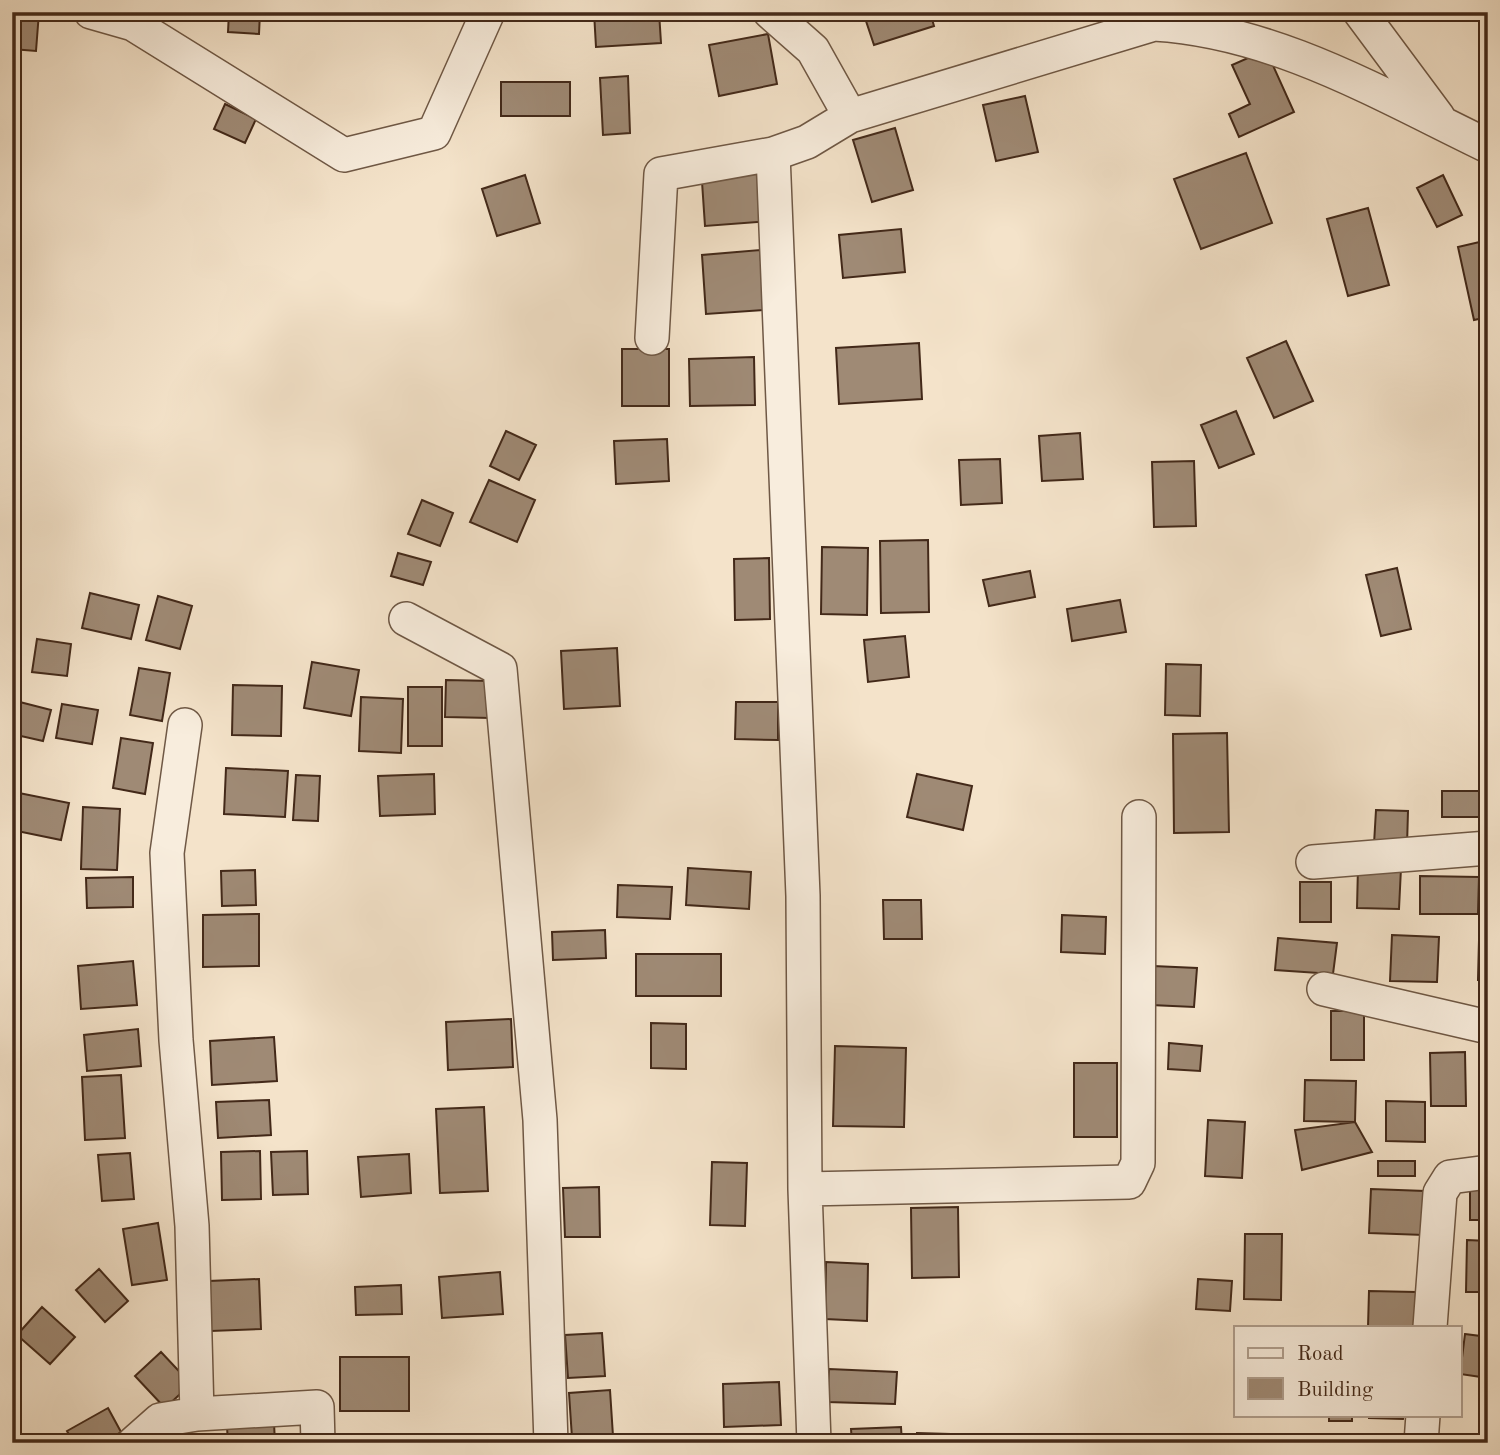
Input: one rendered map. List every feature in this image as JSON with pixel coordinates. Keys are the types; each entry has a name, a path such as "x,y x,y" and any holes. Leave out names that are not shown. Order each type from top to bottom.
{"street":[{"path":"90,12 133,24 234,84 344,155 434,133 488,12"},
{"path":"771,12 813,50 850,117"},
{"path":"1360,12 1444,125"},
{"path":"652,338 660,174 773,154 807,142 850,117 1154,24 1198,27 1318,63 1488,146"},
{"path":"773,154 803,896 805,1189 814,1443"},
{"path":"406,620 500,669 540,1120 551,1443"},
{"path":"185,724 167,853 176,1040 192,1226 197,1414"},
{"path":"805,1189 1129,1182 1138,1163 1139,817"},
{"path":"1313,862 1488,848"},
{"path":"1324,989 1488,1027"},
{"path":"1430,1326 1440,1193 1450,1177 1488,1172"},
{"path":"134,1443 160,1420 197,1414 317,1407 318,1443"},
{"path":"1421,1443 1423,1416"}],"building":[{"path":"12,12 39,12 36,51 12,49"},
{"path":"229,12 260,12 259,34 228,32"},
{"path":"594,12 659,12 661,43 596,47"},
{"path":"863,12 930,12 934,26 874,45"},
{"path":"768,34 777,84 719,96 709,45"},
{"path":"1266,50 1294,112 1239,137 1229,114 1250,104 1232,65"},
{"path":"628,76 630,133 603,135 600,78"},
{"path":"501,82 570,82 570,116 501,116"},
{"path":"1025,96 1038,152 996,161 983,105"},
{"path":"225,104 256,119 245,143 214,129"},
{"path":"895,128 913,190 872,202 853,140"},
{"path":"1246,153 1272,223 1201,249 1174,179"},
{"path":"768,162 772,221 705,226 701,167"},
{"path":"525,175 540,223 497,236 482,189"},
{"path":"1443,175 1462,215 1437,227 1417,188"},
{"path":"1368,208 1389,285 1348,296 1327,219"},
{"path":"901,229 905,272 843,278 839,235"},
{"path":"1488,240 1488,317 1474,320 1458,247"},
{"path":"760,250 765,310 706,314 702,255"},
{"path":"1286,341 1313,401 1274,418 1247,358"},
{"path":"919,343 922,399 839,404 836,348"},
{"path":"622,349 669,349 669,406 622,406"},
{"path":"754,357 755,405 690,406 689,359"},
{"path":"1236,411 1254,454 1219,468 1201,425"},
{"path":"506,431 536,445 519,480 490,466"},
{"path":"1080,433 1083,479 1042,481 1039,436"},
{"path":"667,439 669,481 616,484 614,441"},
{"path":"1000,459 1002,503 961,505 959,460"},
{"path":"1194,461 1196,526 1154,527 1152,462"},
{"path":"489,480 535,500 517,542 470,522"},
{"path":"422,500 453,513 440,546 408,534"},
{"path":"928,540 929,612 881,613 880,541"},
{"path":"822,547 868,548 867,615 821,614"},
{"path":"398,553 431,562 423,585 391,576"},
{"path":"769,558 770,619 735,620 734,559"},
{"path":"1397,568 1411,629 1381,636 1366,575"},
{"path":"1030,571 1035,597 989,606 983,580"},
{"path":"90,593 139,605 131,639 82,628"},
{"path":"158,596 192,606 180,649 146,640"},
{"path":"1120,600 1126,632 1072,641 1067,609"},
{"path":"905,636 909,677 868,682 864,640"},
{"path":"37,639 71,644 67,676 32,672"},
{"path":"617,648 620,706 564,709 561,651"},
{"path":"312,662 359,670 351,716 304,708"},
{"path":"1166,664 1201,665 1200,716 1165,715"},
{"path":"139,668 170,673 162,721 130,715"},
{"path":"446,680 492,681 491,718 445,717"},
{"path":"233,685 282,686 281,736 232,735"},
{"path":"408,687 442,687 442,746 408,746"},
{"path":"361,697 403,699 401,753 359,751"},
{"path":"12,700 51,710 43,741 12,734"},
{"path":"736,702 778,702 778,740 735,739"},
{"path":"62,704 98,710 92,744 56,738"},
{"path":"1227,733 1229,832 1174,833 1173,734"},
{"path":"121,738 153,743 145,794 113,788"},
{"path":"226,768 288,771 285,817 224,814"},
{"path":"434,774 435,814 380,816 378,776"},
{"path":"917,774 972,786 963,830 907,817"},
{"path":"296,775 320,776 318,821 293,820"},
{"path":"1442,791 1485,791 1485,817 1442,817"},
{"path":"14,792 69,803 61,840 12,830"},
{"path":"83,807 120,809 117,870 81,869"},
{"path":"1376,810 1408,811 1407,846 1374,844"},
{"path":"1358,867 1401,868 1399,909 1357,908"},
{"path":"688,868 751,872 749,909 686,905"},
{"path":"255,870 256,905 222,906 221,871"},
{"path":"1420,876 1479,877 1478,914 1420,914"},
{"path":"133,877 133,907 87,908 86,878"},
{"path":"1300,882 1331,882 1331,922 1300,922"},
{"path":"618,885 672,887 670,919 617,917"},
{"path":"883,900 921,900 922,939 884,939"},
{"path":"259,914 259,966 203,967 203,915"},
{"path":"1062,915 1106,917 1105,954 1061,952"},
{"path":"605,930 606,958 553,960 552,932"},
{"path":"1392,935 1439,937 1437,982 1390,981"},
{"path":"1278,938 1337,943 1333,974 1275,970"},
{"path":"1479,940 1488,941 1488,980 1478,980"},
{"path":"636,954 721,954 721,996 636,996"},
{"path":"133,961 137,1005 81,1009 78,966"},
{"path":"1153,966 1197,968 1194,1007 1151,1005"},
{"path":"1331,1011 1364,1011 1364,1060 1331,1060"},
{"path":"511,1019 513,1067 448,1070 446,1022"},
{"path":"651,1023 686,1024 686,1069 651,1068"},
{"path":"138,1029 141,1066 87,1071 84,1035"},
{"path":"274,1037 277,1081 212,1085 210,1041"},
{"path":"1169,1043 1202,1046 1200,1071 1168,1069"},
{"path":"835,1046 906,1048 904,1127 833,1126"},
{"path":"1465,1052 1466,1106 1431,1106 1430,1053"},
{"path":"1074,1063 1117,1063 1117,1137 1074,1137"},
{"path":"121,1075 125,1138 85,1140 82,1077"},
{"path":"1305,1080 1356,1081 1355,1122 1304,1121"},
{"path":"269,1100 271,1135 218,1138 216,1102"},
{"path":"1386,1101 1425,1102 1425,1142 1386,1141"},
{"path":"484,1107 488,1191 440,1193 436,1109"},
{"path":"1208,1120 1245,1122 1242,1178 1205,1176"},
{"path":"1355,1122 1372,1152 1302,1170 1295,1130"},
{"path":"260,1151 261,1199 222,1200 221,1152"},
{"path":"307,1151 308,1194 273,1195 271,1152"},
{"path":"130,1153 134,1199 102,1201 98,1155"},
{"path":"409,1154 411,1193 361,1197 358,1157"},
{"path":"1378,1161 1415,1161 1415,1176 1378,1176"},
{"path":"712,1162 747,1163 745,1226 710,1225"},
{"path":"1470,1181 1488,1181 1488,1220 1470,1220"},
{"path":"599,1187 600,1237 565,1237 563,1188"},
{"path":"1371,1189 1425,1191 1424,1235 1369,1233"},
{"path":"958,1207 959,1277 912,1278 911,1208"},
{"path":"158,1223 167,1280 132,1285 123,1229"},
{"path":"1245,1234 1282,1234 1281,1300 1244,1299"},
{"path":"1467,1240 1488,1241 1488,1292 1466,1292"},
{"path":"826,1262 868,1264 867,1321 825,1319"},
{"path":"99,1269 128,1301 105,1322 76,1290"},
{"path":"500,1272 503,1314 442,1318 439,1277"},
{"path":"259,1279 261,1329 211,1331 209,1281"},
{"path":"1198,1279 1232,1281 1230,1311 1196,1309"},
{"path":"401,1285 402,1314 356,1315 355,1287"},
{"path":"1369,1291 1416,1292 1415,1326 1368,1326"},
{"path":"42,1307 75,1337 50,1364 17,1335"},
{"path":"602,1333 605,1376 568,1378 565,1335"},
{"path":"1465,1334 1488,1337 1488,1378 1462,1374"},
{"path":"161,1352 191,1384 165,1408 135,1376"},
{"path":"340,1357 409,1357 409,1411 340,1411"},
{"path":"829,1369 897,1372 895,1404 827,1402"},
{"path":"779,1382 781,1425 724,1427 723,1384"},
{"path":"610,1390 613,1436 572,1438 569,1393"},
{"path":"108,1408 121,1432 103,1443 74,1443 67,1431"},
{"path":"1329,1416 1352,1416 1352,1421 1329,1421"},
{"path":"1369,1416 1404,1416 1403,1419"},
{"path":"12,1419 22,1442 21,1443 12,1443"},
{"path":"274,1423 275,1443 228,1443 227,1427"},
{"path":"901,1427 902,1443 852,1443 851,1429"},
{"path":"917,1433 950,1434 950,1443 917,1443"},
{"path":"476,1435 476,1443 437,1443 436,1437"},
{"path":"199,1439 199,1443 148,1442"}]}
